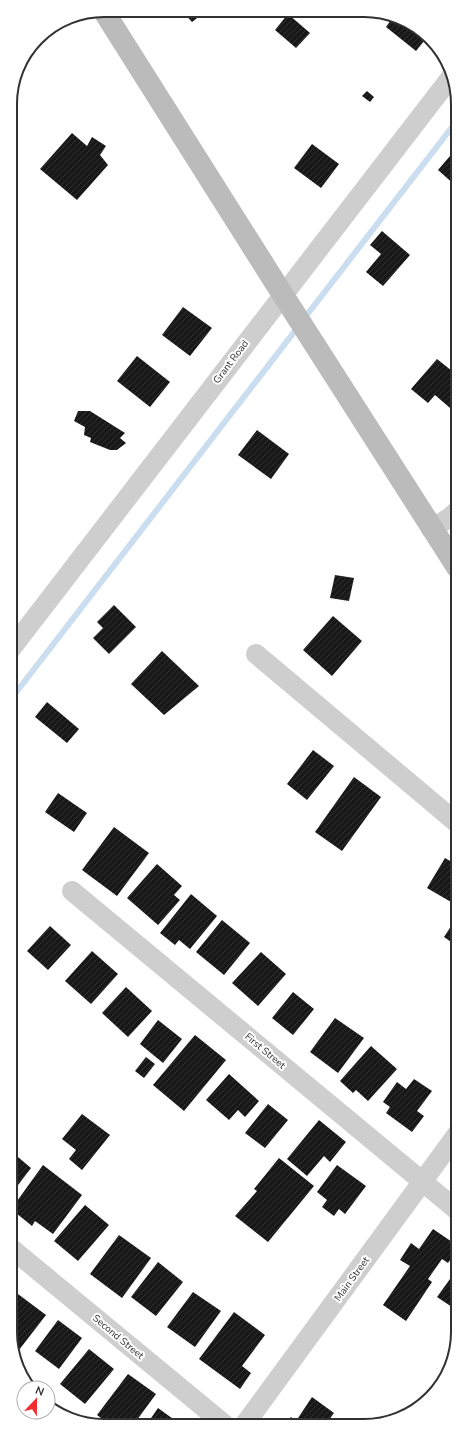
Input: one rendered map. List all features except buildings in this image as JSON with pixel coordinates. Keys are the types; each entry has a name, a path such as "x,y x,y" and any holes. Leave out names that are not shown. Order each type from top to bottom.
{"main road":[{"path":"112,17 282,295 446,519 451,541"}],"street":[{"name":"Grant Road","path":"17,641 282,295 448,82"},
{"path":"256,654 451,819"},
{"name":"First Street","path":"72,891 451,1205"},
{"name":"Main Street","path":"249,1419 451,1143"},
{"name":"Second Street","path":"17,1253 218,1419"}],"waterway":[{"path":"303,320 451,128"},
{"path":"17,691 298,327"}]}
